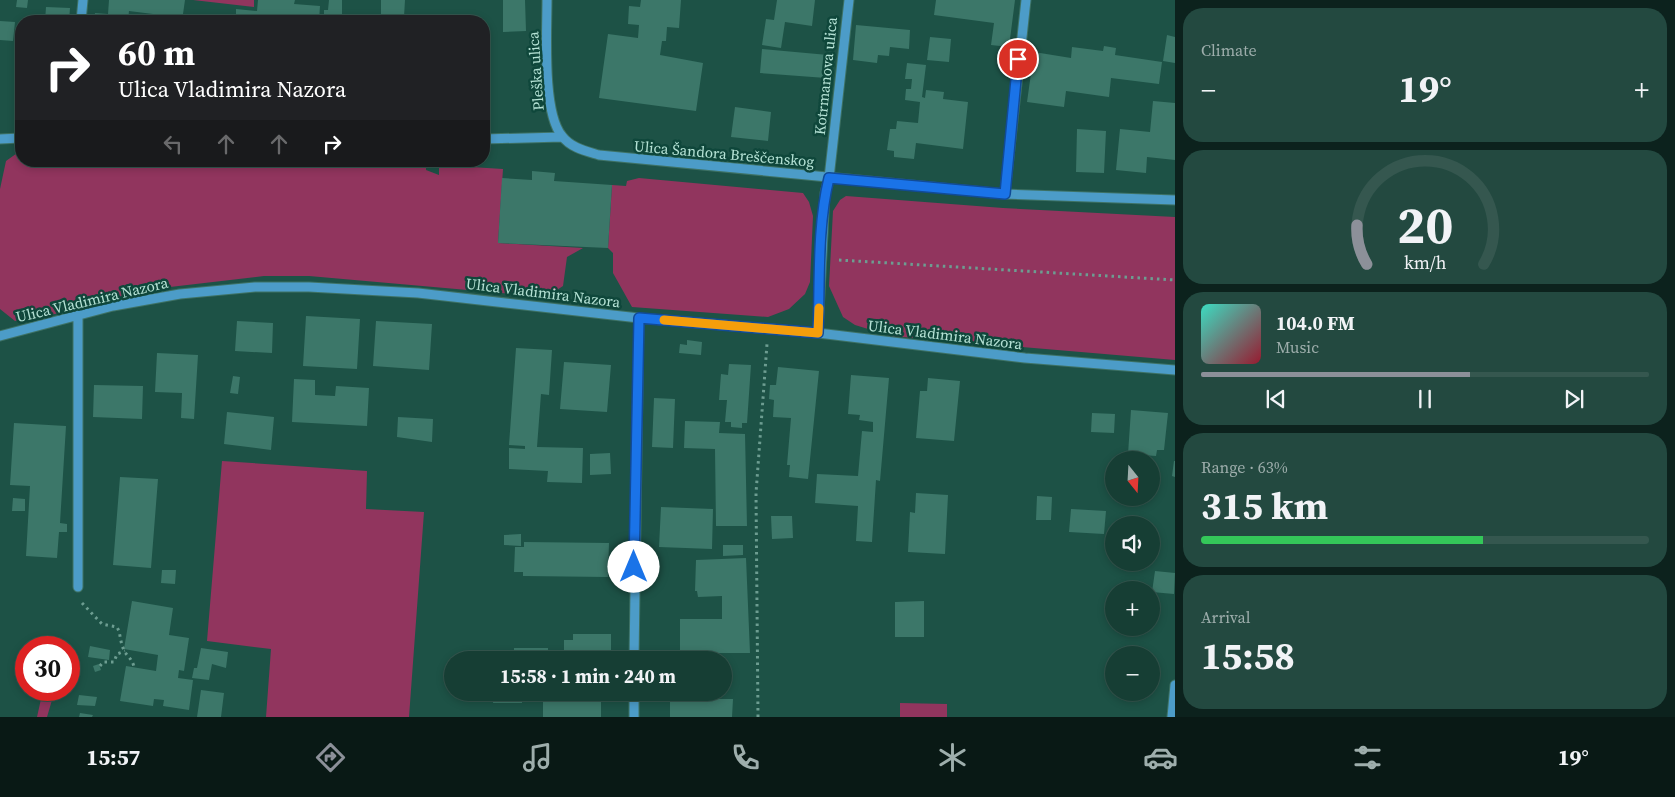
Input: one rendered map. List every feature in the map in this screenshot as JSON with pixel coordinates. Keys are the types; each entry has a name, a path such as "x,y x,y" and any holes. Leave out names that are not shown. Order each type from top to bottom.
{"street":[{"path":"82,15 83,0"},
{"name":"Pleška ulica","path":"547,0 546,51 550,108 562,137"},
{"name":"Kotrmanova ulica","path":"818,333 820,259 825,193 829,178 849,0"},
{"path":"1005,194 1026,0"},
{"path":"490,139 562,137"},
{"name":"Ulica Šandora Breščenskog","path":"562,137 583,150 619,159 1005,194 1175,200"},
{"path":"0,138 15,138"},
{"name":"Ulica Vladimira Nazora","path":"0,336 113,306 180,294 256,287 309,287 418,293 639,318 818,333 1025,358 1175,370"},
{"path":"78,316 78,587"},
{"path":"634,651 639,318"},
{"path":"1172,717 1175,685"},
{"path":"634,701 634,717"}],"path":[{"path":"820,259 1175,280"},
{"path":"758,717 756,493 768,329"},
{"path":"78,587 80,600 102,624 117,626 125,651 132,659 134,666"},
{"path":"100,666 103,662 114,662 117,654 125,651"}],"shaded area":[{"path":"193,0 254,0 254,7"},
{"path":"15,155 15,167 426,167 426,170 439,175 439,167 503,169 498,243 583,248 567,257 563,286 546,297 309,276 264,276 170,287 116,298 47,316 15,321 0,309 0,189 6,161"},
{"path":"639,178 803,193 809,202 813,216 810,282 805,294 789,309 768,317 632,307 613,273 613,253 608,248 612,185 626,186 627,181"},
{"path":"846,196 1003,208 1175,217 1175,360 891,336 855,325 843,317 829,286 833,211 840,200"},
{"path":"222,461 367,471 366,509 424,512 409,717 266,717 271,649 207,641"},
{"path":"41,701 52,701 47,717 37,717"},
{"path":"900,703 947,704 947,717 900,717"}],"building":[{"path":"17,0 28,0 27,8 16,7"},
{"path":"109,0 185,0 183,15 153,15 129,11 129,15 95,15 95,13 108,14"},
{"path":"258,0 295,0 294,4 320,6 319,15 236,15 236,9 257,11"},
{"path":"329,0 342,0 342,15 324,15 324,10 328,10"},
{"path":"381,0 405,0 404,15 381,15"},
{"path":"503,0 525,0 526,31 503,32"},
{"path":"641,0 681,0 679,28 667,27 666,41 662,41 660,55 703,63 696,111 599,98 608,34 638,38 639,25 628,24 629,6 640,7"},
{"path":"777,0 815,0 812,26 785,22 781,48 762,45 766,19 774,20"},
{"path":"936,0 1015,0 1009,47 991,45 994,23 934,15"},
{"path":"46,7 70,8 69,15 45,15"},
{"path":"0,21 15,22 13,41 0,40"},
{"path":"856,25 910,30 909,49 890,47 889,56 878,55 877,63 853,60"},
{"path":"1167,35 1175,37 1175,63 1163,61"},
{"path":"930,37 951,39 949,62 927,60"},
{"path":"1104,46 1116,48 1115,55 1162,62 1159,84 1111,78 1109,97 1066,91 1064,107 1027,102 1034,52 1071,58 1072,47 1103,51"},
{"path":"762,49 828,55 826,78 760,73"},
{"path":"907,63 926,65 922,97 925,98 926,90 944,92 943,99 968,102 963,149 916,143 914,159 894,157 894,151 887,150 890,129 896,129 897,121 918,123 920,102 905,100 906,89 911,89 912,79 905,79"},
{"path":"1153,101 1175,103 1175,160 1147,157 1146,173 1116,170 1120,129 1150,132"},
{"path":"735,107 771,112 768,141 731,137"},
{"path":"1077,129 1106,131 1104,173 1076,172"},
{"path":"532,171 555,173 554,181 612,185 608,248 498,243 502,178 532,180"},
{"path":"306,316 360,319 357,369 303,366"},
{"path":"237,321 273,323 272,353 235,351"},
{"path":"376,321 432,324 429,370 373,366"},
{"path":"687,340 702,342 701,355 679,353 680,344 687,345"},
{"path":"516,348 552,350 549,395 541,394 537,447 583,448 582,483 547,482 548,471 509,469 509,448 525,449 525,446 509,445"},
{"path":"157,353 198,355 194,419 181,418 182,393 155,392"},
{"path":"564,362 611,365 607,412 560,409"},
{"path":"729,364 751,365 747,423 742,423 742,428 731,427 731,422 725,422 727,400 719,400 721,374 728,375"},
{"path":"778,367 819,371 808,479 789,477 790,465 787,465 791,418 773,417 774,400 769,399 770,385 776,385"},
{"path":"851,375 889,378 880,481 876,480 872,542 856,541 858,506 815,503 817,474 858,476 862,431 873,432 873,422 859,420 860,415 848,414"},
{"path":"233,376 240,377 238,394 230,393"},
{"path":"928,378 960,381 954,441 916,438 920,391 927,391"},
{"path":"294,379 315,380 315,395 335,396 336,386 369,388 367,426 292,422"},
{"path":"94,385 143,386 142,419 93,417"},
{"path":"654,398 675,399 673,448 652,447"},
{"path":"1131,410 1168,413 1164,450 1128,451"},
{"path":"227,412 274,417 271,450 224,444"},
{"path":"1092,413 1115,414 1114,433 1091,432"},
{"path":"398,417 433,419 432,442 397,437"},
{"path":"685,421 720,422 719,433 745,434 747,526 716,526 715,449 684,448"},
{"path":"14,423 66,426 60,523 67,524 67,532 59,532 57,558 26,556 30,486 10,485"},
{"path":"610,453 611,474 590,475 590,454"},
{"path":"1175,461 1175,477 1172,476"},
{"path":"120,477 158,479 151,568 113,565"},
{"path":"916,493 948,495 945,554 908,552 910,512 915,513"},
{"path":"1037,496 1052,497 1051,520 1036,520"},
{"path":"13,498 25,499 25,511 12,511"},
{"path":"661,507 713,509 712,549 659,547"},
{"path":"1071,509 1106,511 1104,534 1069,532"},
{"path":"771,516 792,516 793,538 772,539"},
{"path":"521,534 521,546 504,545 504,535"},
{"path":"524,542 609,543 608,577 523,576 523,572 514,572 515,547 524,547"},
{"path":"723,545 743,545 743,555 723,556"},
{"path":"746,558 750,653 680,651 680,619 722,619 722,596 698,597 697,591 695,591 696,560"},
{"path":"162,570 176,570 175,584 161,583"},
{"path":"1155,571 1175,573 1174,594 1160,593 1160,581 1154,581"},
{"path":"132,601 173,608 169,635 189,638 184,671 179,670 178,678 193,680 189,710 163,706 164,700 154,699 153,706 120,701 126,666 156,671 158,655 124,649"},
{"path":"924,601 924,637 895,637 895,602"},
{"path":"573,634 611,634 611,651 564,651 564,640 573,640"},
{"path":"90,646 110,650 109,660 88,657"},
{"path":"201,648 228,652 226,668 212,664 209,680 192,678 194,668 197,668"},
{"path":"514,648 548,648 548,651 514,651"},
{"path":"99,664 101,670 95,672 93,666"},
{"path":"201,690 224,693 221,717 197,717"},
{"path":"80,695 97,697 95,706 77,705 78,701 80,701"},
{"path":"733,699 732,717 670,717 670,701 732,701"},
{"path":"493,701 522,701 522,703 493,703"},
{"path":"543,701 601,701 601,717 543,717"},
{"path":"80,713 93,715 92,717 79,717"}],"slow traffic":[{"path":"664,320 818,333 819,308"}],"route":[{"path":"634,567 639,318 818,333 820,259 825,193 829,178 1005,194 1018,59"}]}
